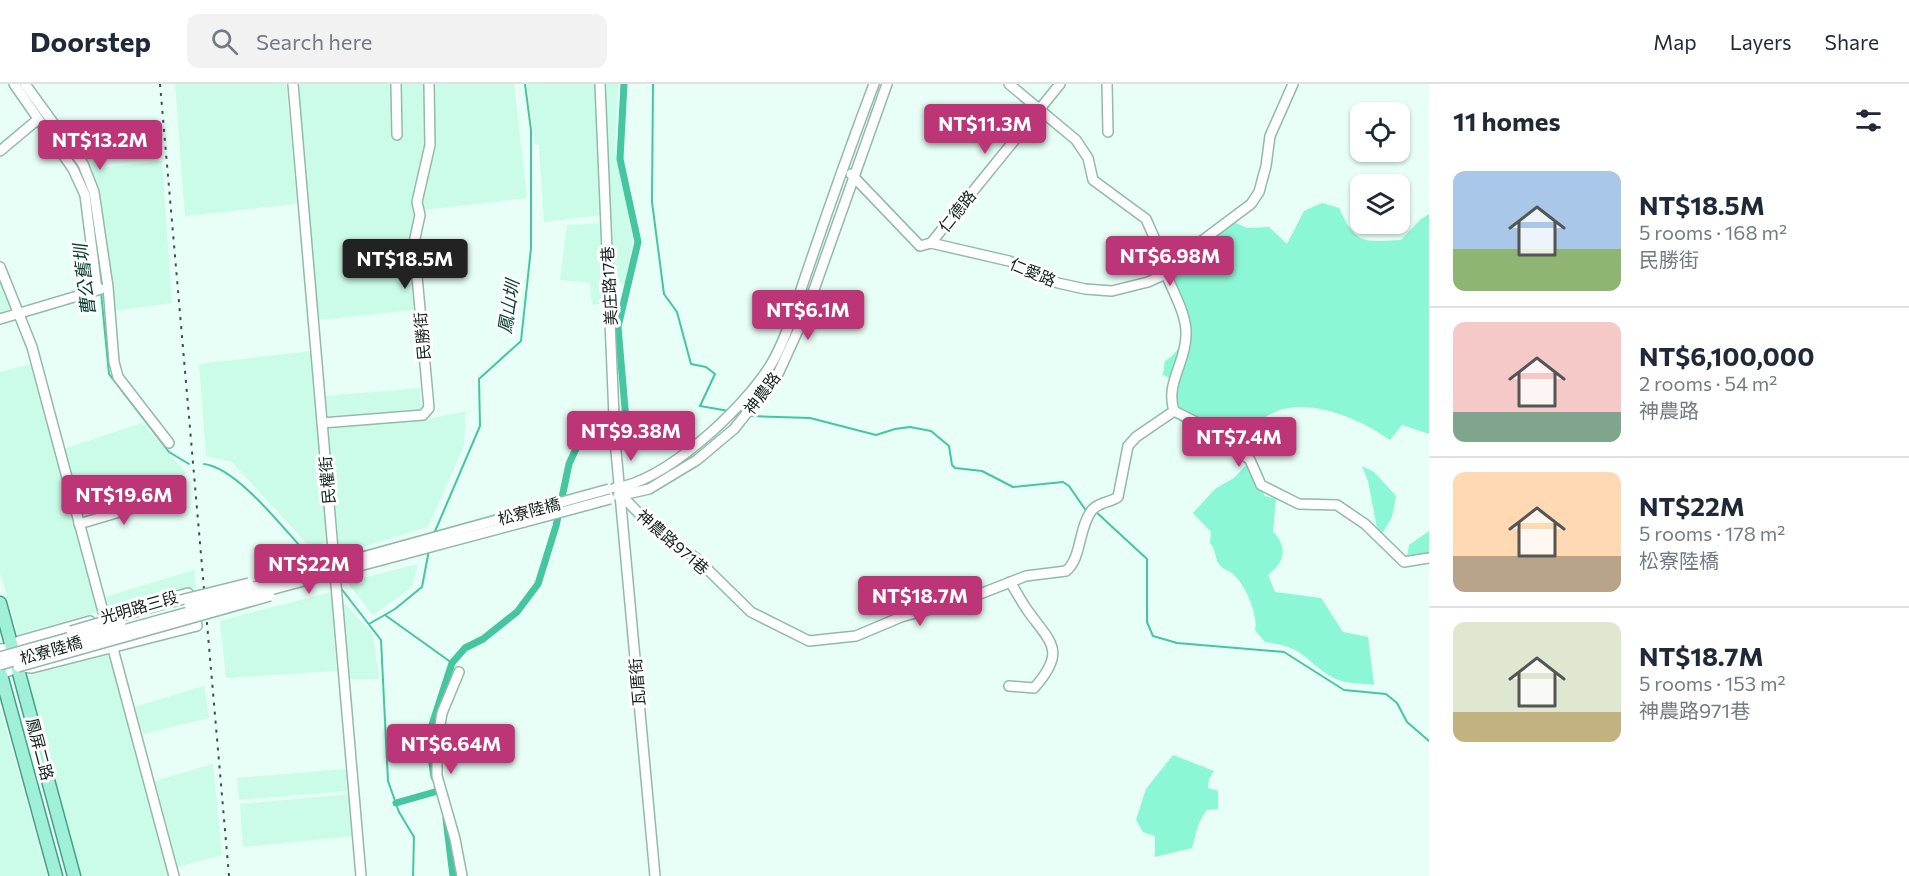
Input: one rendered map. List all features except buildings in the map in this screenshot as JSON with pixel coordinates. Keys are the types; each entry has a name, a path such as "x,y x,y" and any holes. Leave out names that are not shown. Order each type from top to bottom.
{"main road":[{"name":"鳳屏二路","path":"0,603 6,649 18,667 74,876"},
{"name":"鳳屏二路","path":"0,672 56,876"},
{"path":"45,836 62,831"}],"street":[{"path":"14,84 73,169 85,195 118,377 169,442"},
{"path":"25,84 83,164 93,192 103,288"},
{"name":"民權街","path":"293,84 361,876"},
{"path":"396,84 398,135"},
{"name":"民勝街","path":"322,423 423,415 429,408 414,243 420,215 417,202 430,145 429,84"},
{"name":"美庄路17巷","path":"600,84 614,421 621,491"},
{"name":"神農路","path":"621,491 651,475 697,445 725,421 771,366 794,310 874,84"},
{"name":"神農路","path":"609,494 649,489 697,460 734,429 778,374 805,315 887,84"},
{"path":"1009,84 1076,140 1088,158 1093,180 1146,219 1186,329 1183,357 1171,388 1174,411 1208,428 1250,460 1261,485 1299,504 1337,505 1365,524 1404,562 1429,558"},
{"name":"仁德路","path":"844,166 920,246 931,243 1060,84"},
{"path":"1107,84 1108,132"},
{"name":"仁愛路","path":"931,243 1009,261 1058,283 1085,289 1112,291 1148,282 1167,272 1195,246 1251,204 1259,192 1266,166 1270,136 1293,84"},
{"path":"0,151 37,120"},
{"path":"0,267 21,313 174,876"},
{"path":"0,319 103,288"},
{"name":"神農路971巷","path":"621,491 657,532 696,558 751,612 809,641 856,636 901,617 967,599 1010,582 1038,574 1058,574 1071,567 1076,557 1080,535 1092,511 1099,504 1118,497 1128,446 1136,437 1174,411"},
{"name":"瓦厝街","path":"621,491 655,876"},
{"name":"松寮陸橋","path":"0,672 163,618 609,494"},
{"path":"79,524 160,500"},
{"name":"松寮陸橋","path":"6,649 224,587 346,567"},
{"name":"松寮陸橋","path":"0,657 346,567"},
{"name":"松寮陸橋","path":"18,667 246,604 346,567"},
{"path":"1009,686 1034,688 1043,678 1053,656 1053,643 1010,582"},
{"name":"光明路三段","path":"0,672 18,667 32,668 197,626 194,599 188,593 19,641 6,649"},
{"path":"459,672 442,713 437,743 437,776 455,839 462,876"}],"shaded area":[{"path":"175,84 286,84 297,204 185,216"},
{"path":"297,84 423,84 426,129 424,158 413,197 416,217 410,254 414,310 318,320"},
{"path":"431,84 514,84 527,198 425,210 420,201 429,162"},
{"path":"527,84 595,84 602,215 544,222 539,145 535,144"},
{"path":"605,84 618,84 615,149 633,240 625,284 614,282"},
{"path":"98,150 100,168 162,161 172,303 112,311 92,182 73,151"},
{"path":"603,223 605,303 592,305 590,283 560,280 567,225"},
{"path":"0,278 14,310 0,314"},
{"path":"311,351 327,541 312,549 232,462 206,456 199,364"},
{"path":"31,364 99,612 18,634 0,572 0,372"},
{"path":"420,388 421,409 328,417 326,396"},
{"path":"466,411 464,446 428,527 340,554 327,429 424,420"},
{"path":"142,423 185,472 186,491 84,519 64,449"},
{"path":"418,564 412,587 373,615 347,582"},
{"path":"194,570 196,588 106,614 102,598"},
{"path":"331,592 337,671 226,678 220,621"},
{"path":"341,600 373,634 379,679 349,679"},
{"path":"109,655 169,876 81,876 25,682 32,674"},
{"path":"204,686 209,718 143,734 134,707"},
{"path":"0,707 47,876 0,876"},
{"path":"213,764 222,855 178,867 155,781"},
{"path":"346,769 347,791 239,800 237,778"},
{"path":"351,794 355,836 243,847 240,804"}],"green space":[{"path":"1322,203 1339,208 1350,228 1350,234 1369,241 1401,240 1429,214 1429,434 1402,425 1390,440 1344,415 1308,407 1290,408 1274,412 1260,422 1233,454 1168,414 1166,400 1172,379 1163,375 1165,361 1175,353 1180,344 1182,324 1168,280 1190,256 1231,221 1247,228 1269,227 1287,244 1304,211"},
{"path":"1247,464 1265,496 1276,499 1273,531 1281,543 1282,554 1278,565 1268,575 1275,592 1321,598 1343,632 1368,637 1374,685 1340,681 1298,652 1279,644 1265,642 1255,630 1255,617 1247,593 1238,579 1219,564 1210,543 1211,532 1193,513 1215,489 1234,478"},
{"path":"1362,466 1374,472 1396,496 1392,517 1382,534 1377,528 1368,481"},
{"path":"1429,531 1429,555 1407,558 1409,545"},
{"path":"1173,755 1214,771 1209,779 1208,788 1218,791 1218,809 1207,810 1203,815 1192,848 1155,857 1155,836 1143,832 1136,820 1146,789"}],"waterway":[{"name":"鳳山圳","path":"433,536 480,426 479,379 521,341 531,248 531,130 525,84"},
{"path":"434,777 428,737 452,663 465,648 483,639 517,612 538,584 556,526 569,464 579,442 588,435 619,426 626,420 618,327 638,242 620,159 624,84"},
{"path":"653,84 652,202 664,294 677,312 691,364 706,367 715,374 700,406 729,411"},
{"name":"曹公舊圳","path":"101,292 109,374 169,452 189,464"},
{"path":"750,416 810,418 876,435 910,427 931,431 949,446 952,465 955,468 982,471 1013,487 1063,482 1069,486 1087,512"},
{"name":"曹公舊圳","path":"204,464 217,468 246,488 309,556"},
{"path":"1095,511 1147,559 1147,622 1153,636 1177,643 1284,652 1344,690 1386,694 1397,703 1407,722 1429,741"},
{"name":"鳳山圳","path":"369,624 395,609 422,587 429,550"},
{"name":"曹公舊圳","path":"340,587 381,640 388,781 399,812 414,837 413,876"},
{"path":"385,615 452,663"},
{"path":"396,803 438,791"},
{"path":"446,819 453,876"}],"railway":[{"path":"160,84 229,876"}]}
